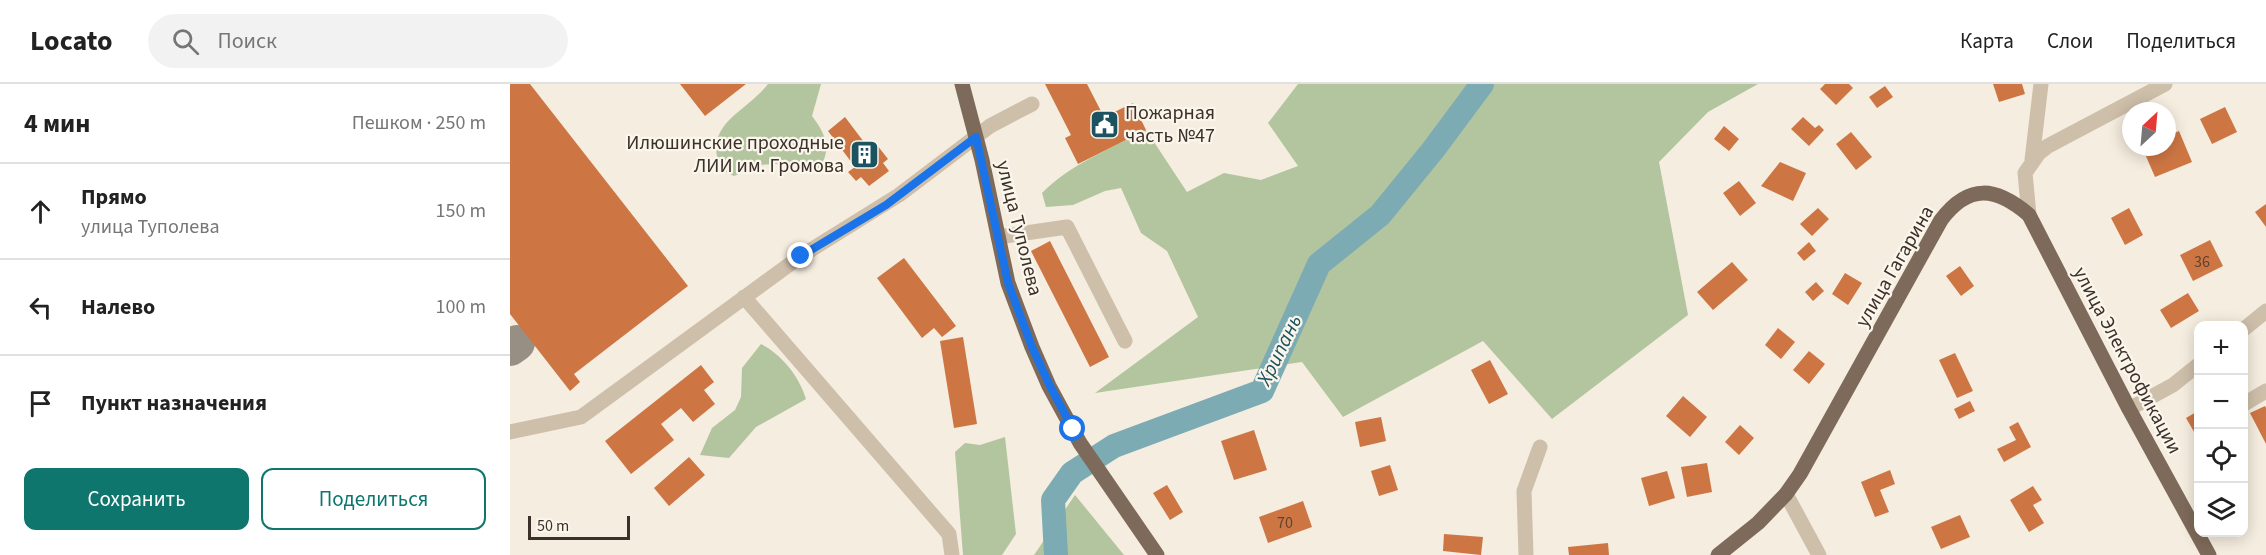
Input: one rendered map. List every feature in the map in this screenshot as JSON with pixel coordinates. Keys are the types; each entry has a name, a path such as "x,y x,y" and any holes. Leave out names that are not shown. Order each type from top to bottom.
{"main road":[{"name":"улица Туполева","path":"962,84 1008,283 1032,347 1080,443 1157,555"},
{"name":"улица Гагарина","path":"1718,555 1758,522 1785,494 1821,437 1948,212 1967,196 1983,193 1999,195 2013,201 2029,215"},
{"name":"улица Электрофикации","path":"2029,215 2129,409 2208,555"}],"street":[{"path":"2029,215 2025,173 2032,160 2041,84"},
{"path":"2032,160 2048,147 2165,84"},
{"path":"510,432 581,417 801,256 899,195 990,126 1032,104"},
{"path":"998,237 1067,226 1125,341"},
{"path":"744,297 949,534 952,555"},
{"path":"2248,326 2266,311"},
{"path":"2129,409 2173,385 2194,369"},
{"path":"2248,402 2266,391"},
{"path":"1526,555 1524,491 1540,447"},
{"path":"1785,494 1819,555"}],"green space":[{"path":"768,84 821,84 812,116 824,137 826,151 825,158 816,173 789,163 760,165 734,176 721,170 717,141 721,130"},
{"path":"1298,84 1758,84 1708,112 1659,162 1688,315 1552,419 1483,341 1343,417 1302,362 1095,393 1198,317 1167,251 1141,233 1121,188 1105,191 1073,205 1046,207 1042,193 1078,165 1146,130 1187,192 1224,173 1261,180 1298,166 1268,123"},
{"path":"761,344 789,367 806,399 756,427 729,458 700,455 712,428 735,410 741,397 742,368"},
{"path":"1005,437 1016,534 1002,555 963,555 955,452 965,443 980,445"},
{"path":"1075,495 1124,555 1034,555"}],"building":[{"path":"510,84 530,84 688,286 574,374 580,382 570,391 510,314"},
{"path":"680,84 746,84 705,116"},
{"name":"Пожарная часть №47","path":"1045,84 1087,84 1104,117 1133,103 1146,130 1078,164 1065,138 1071,135"},
{"path":"1825,84 1849,84 1853,88 1836,105 1820,89"},
{"path":"1993,84 2022,84 2025,94 1999,102"},
{"path":"1885,86 1893,97 1877,108 1869,97"},
{"path":"2225,107 2237,132 2212,144 2200,119"},
{"name":"Илюшинские проходные ЛИИ им. Громова","path":"845,117 870,150 877,145 888,159 883,163 889,171 869,186 861,177 856,181 848,172 855,167 828,131"},
{"path":"1803,117 1815,128 1819,125 1824,130 1809,146 1791,129"},
{"path":"1724,126 1739,139 1729,151 1714,139"},
{"path":"2179,131 2192,162 2155,177 2146,156 2176,156 2176,132"},
{"path":"1851,132 1872,157 1856,170 1836,144"},
{"path":"1780,162 1806,173 1793,201 1761,186"},
{"path":"1739,181 1756,203 1740,216 1723,193"},
{"path":"2266,204 2266,227 2255,212"},
{"path":"1818,208 1829,219 1812,236 1800,224"},
{"path":"2129,208 2143,235 2125,245 2111,218"},
{"path":"2210,240 2223,266 2193,281 2180,255"},
{"path":"1050,241 1109,357 1090,367 1031,251"},
{"path":"1809,242 1816,251 1804,261 1797,253"},
{"path":"904,258 956,326 942,337 934,328 922,338 877,278"},
{"path":"1732,262 1748,280 1713,310 1697,292"},
{"path":"1960,266 1974,286 1961,296 1946,276"},
{"path":"1845,273 1862,283 1848,305 1832,294"},
{"path":"1816,282 1824,291 1813,301 1805,292"},
{"path":"2188,293 2199,311 2171,328 2160,310"},
{"path":"1778,328 1795,342 1781,359 1765,345"},
{"path":"963,337 977,424 954,428 940,341"},
{"path":"1809,351 1825,364 1809,384 1793,370"},
{"path":"1955,353 1973,391 1957,398 1939,360"},
{"path":"1490,360 1508,394 1489,404 1471,370"},
{"path":"701,365 714,382 704,390 715,404 693,422 681,408 661,424 674,440 631,474 605,441"},
{"path":"1683,396 1707,417 1690,437 1666,416"},
{"path":"1970,401 1975,411 1959,419 1954,409"},
{"path":"2265,406 2266,408 2266,444 2250,413"},
{"path":"2194,413 2194,432 2186,418"},
{"path":"1381,417 1386,441 1360,447 1355,422"},
{"path":"2018,422 2031,447 2004,462 1997,449 2016,440 2009,427"},
{"path":"1740,425 1754,438 1739,455 1725,442"},
{"path":"1254,430 1267,470 1234,480 1221,441"},
{"path":"689,457 705,475 669,506 654,488"},
{"path":"1707,463 1712,492 1687,497 1681,467"},
{"path":"1390,465 1398,490 1379,496 1371,471"},
{"path":"1890,470 1895,484 1880,490 1889,512 1875,517 1861,482"},
{"path":"1667,471 1675,498 1649,506 1641,478"},
{"path":"1167,485 1183,512 1170,520 1153,493"},
{"path":"2033,486 2042,500 2033,505 2044,523 2029,532 2010,500"},
{"path":"1303,501 1312,527 1268,543 1259,517"},
{"path":"1960,515 1970,537 1941,549 1931,527"},
{"path":"1444,534 1483,537 1481,555 1443,551"},
{"path":"1608,543 1609,555 1569,555 1568,547"}],"waterway":[{"name":"Хрипань","path":"1056,555 1053,500 1072,473 1114,446 1262,391 1319,264 1380,215 1433,150 1482,84"}],"taxiway":[{"path":"510,348 517,343"}],"place":[{"name":"Пожарная часть №47","path":"1104,124"},
{"name":"Илюшинские проходные ЛИИ им. Громова","path":"865,154"}],"route":[{"path":"801,256 886,205 976,137 1008,283 1032,347 1073,429"}]}
